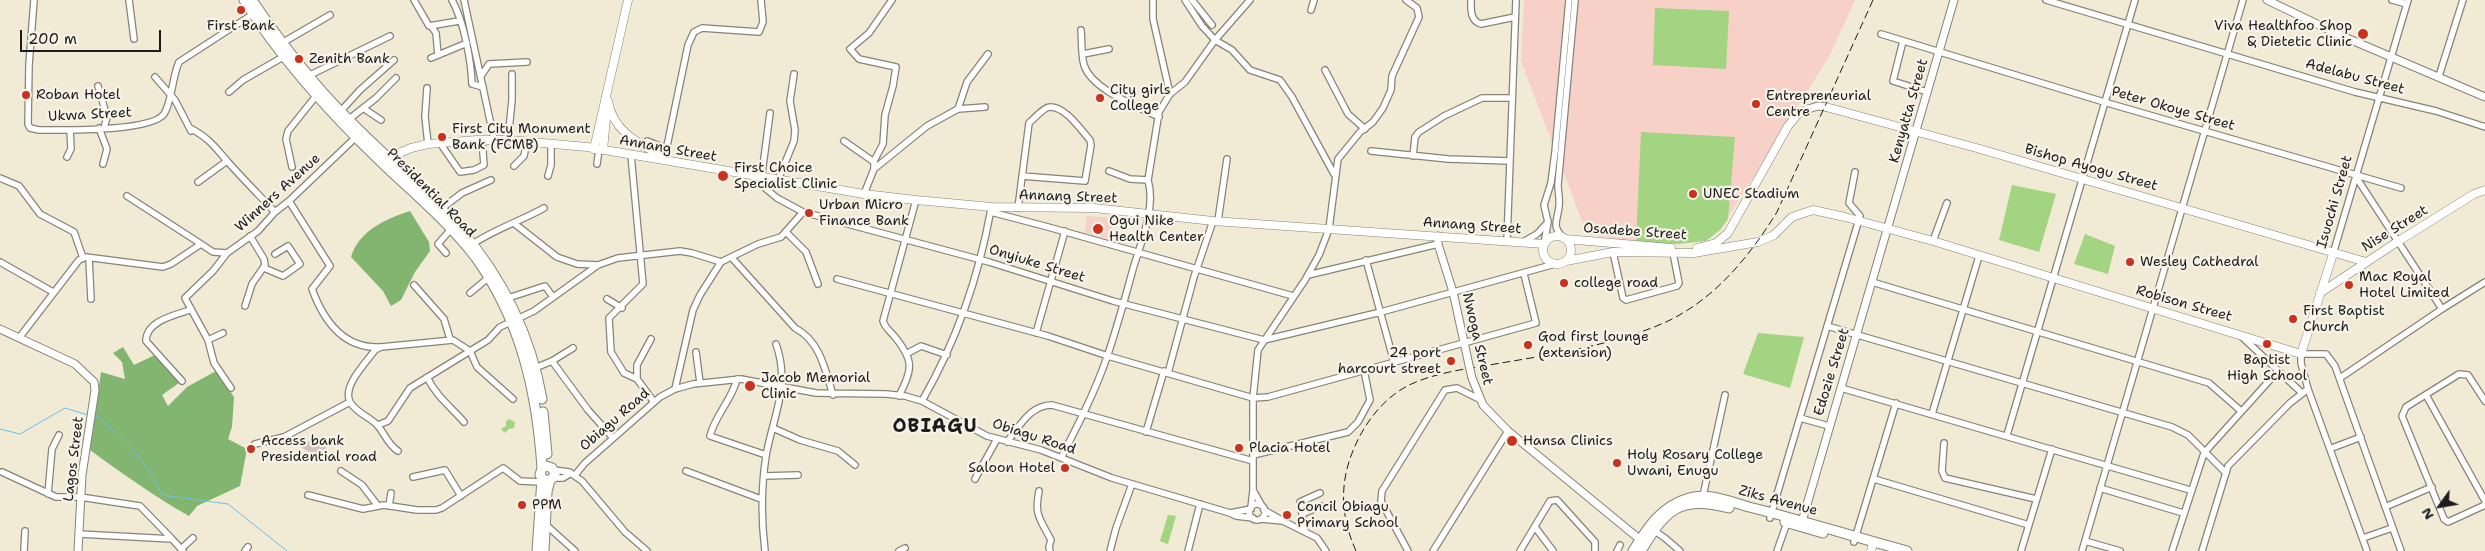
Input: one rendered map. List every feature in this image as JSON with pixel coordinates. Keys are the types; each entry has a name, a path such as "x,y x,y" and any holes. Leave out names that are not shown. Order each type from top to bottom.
{"main road":[{"name":"Presidential Road","path":"244,0 253,14 282,43 308,76 316,96 348,120 384,160 479,257 508,298 534,392 547,475"},
{"name":"Presidential Road","path":"252,0 261,20 283,56 339,115 356,137 441,209 473,244 488,278 514,320 535,368 544,416 547,475 543,518 537,551"},
{"path":"598,149 609,84 628,0"},
{"path":"602,123 608,101 609,84"},
{"path":"608,101 612,116 618,126 643,146 672,163"},
{"name":"Bishop Ayogu Street","path":"1826,107 2182,207 2333,254 2366,262"},
{"path":"1720,245 1736,222 1788,126 1798,114 1808,109"},
{"path":"602,123 618,126"},
{"name":"Annang Street","path":"384,160 410,148 428,144 494,139 527,141 598,149 864,194 991,210 1094,208 1216,221 1329,229 1438,240 1507,241 1544,244"},
{"name":"Nise Street","path":"2320,293 2397,242 2474,194 2485,190"},
{"name":"Osadebe Street","path":"1565,239 1682,249 1768,238 1792,218 1808,211 1818,211 1859,221"},
{"name":"Robison Street","path":"1859,221 2237,333 2301,354"},
{"path":"1553,237 1565,239 1571,250 1566,261 1555,264 1545,258 1544,244 1553,237"},
{"name":"Osadebe Street","path":"1566,261 1613,252 1694,253 1720,245"},
{"name":"Isuochi Street","path":"2301,354 2333,254"},
{"name":"Ziks Avenue","path":"1642,545 1654,519 1664,509 1688,498 1703,496 1855,539 1885,551"},
{"name":"Ziks Avenue","path":"1633,551 1642,545 1663,518 1676,509 1698,503 1771,515"},
{"name":"Presidential Road","path":"543,518 544,551"},
{"name":"Ziks Avenue","path":"1872,546 1907,551"}],"street":[{"name":"Ukwa Street","path":"34,0 28,78 28,124 34,129 70,130 135,126 158,120 166,111 179,62 253,14"},
{"path":"129,0 130,20 134,39"},
{"path":"414,0 427,24 436,33 438,55"},
{"path":"452,0 466,43 472,73 472,84 483,87"},
{"path":"464,0 494,139"},
{"path":"665,158 693,34 702,28 759,32 763,22 761,0"},
{"path":"864,194 882,144 884,114 894,86 896,66 859,59 850,49 869,33 892,0"},
{"path":"1153,0 1153,19 1170,94"},
{"path":"1185,0 1202,26 1215,40 1232,50 1250,70 1280,80 1292,97 1334,174"},
{"path":"1192,0 1212,26"},
{"path":"1061,458 1084,415 1108,356 1124,303 1148,214 1150,188 1148,180 1159,117 1170,94 1185,82 1215,40 1250,0"},
{"path":"1311,10 1314,0"},
{"path":"1253,518 1251,508 1253,490 1253,398 1257,356 1264,340 1308,275 1329,229 1334,174 1340,154 1374,122 1391,90 1392,76 1419,17 1417,8 1406,0"},
{"path":"1471,0 1472,18 1481,24 1515,17"},
{"path":"1507,241 1516,0"},
{"path":"1565,239 1556,229 1555,221 1559,206 1558,185 1569,0"},
{"path":"1544,244 1548,222 1544,205 1551,183 1575,0"},
{"name":"Kenyatta Street","path":"1887,229 1954,0"},
{"name":"Adelabu Street","path":"2046,0 2228,52 2343,88 2379,96 2485,127"},
{"path":"2007,435 2135,0"},
{"path":"2082,551 2243,0"},
{"path":"2268,0 2390,57 2439,76 2485,97"},
{"path":"2392,0 2408,2"},
{"path":"2439,76 2463,0"},
{"name":"Isuochi Street","path":"2333,254 2390,57 2408,2"},
{"path":"282,43 330,15"},
{"path":"431,26 459,21"},
{"path":"1081,30 1084,64 1090,76 1127,102 1159,117"},
{"name":"Peter Okoye Street","path":"1881,34 2104,102 2401,188"},
{"path":"308,76 390,36"},
{"path":"1904,41 1893,81 1927,92"},
{"path":"431,58 466,43"},
{"path":"1083,54 1109,49"},
{"path":"958,108 967,82 988,54"},
{"path":"229,92 243,80 283,56"},
{"path":"339,115 394,60"},
{"path":"481,76 489,64 527,62"},
{"path":"1325,70 1348,114 1365,129"},
{"path":"508,140 512,100 512,74"},
{"path":"778,180 794,141 795,130 790,101 794,74"},
{"path":"155,77 170,93 183,113 190,129 206,137 218,148 227,161 275,212"},
{"path":"348,120 396,78"},
{"path":"98,86 107,117 102,128 107,148 103,164"},
{"path":"427,88 425,117 428,144"},
{"path":"292,167 286,139 288,130 316,96"},
{"path":"1413,156 1415,137 1419,132 1444,116 1482,98 1511,98"},
{"path":"874,169 928,126 958,108 985,107"},
{"name":"Bishop Ayogu Street","path":"1808,109 1826,107"},
{"path":"363,108 381,120"},
{"path":"1018,208 1022,176 1029,123 1047,108 1066,114 1090,140 1091,145 1084,181 1022,176"},
{"path":"760,177 770,113"},
{"path":"67,157 71,149 70,130"},
{"name":"Winners Avenue","path":"190,310 185,298 213,271 227,253 258,231 275,212 356,137"},
{"path":"440,143 460,172 474,170 484,165 482,140"},
{"path":"514,166 524,156 527,141"},
{"path":"643,146 647,141 667,147"},
{"path":"844,141 874,162"},
{"path":"548,176 551,144"},
{"path":"597,164 598,149"},
{"path":"1371,151 1448,159 1510,161"},
{"path":"631,155 643,284 622,308 608,318 611,325 610,348 624,373 637,379"},
{"path":"1146,432 1183,320 1196,268 1216,221 1226,159"},
{"path":"198,182 227,161"},
{"path":"1109,171 1130,179 1148,180"},
{"path":"1771,515 1859,221 1860,214 1851,205 1849,200 1856,172"},
{"path":"2356,176 2442,309"},
{"name":"Onyiuke Street","path":"760,177 761,183 768,190 803,212 979,260 1183,320 1264,340"},
{"path":"0,178 24,190 40,214 74,232 86,258 91,299"},
{"path":"441,209 462,193 490,180"},
{"path":"127,196 213,252 227,253"},
{"path":"900,396 910,372 908,353 883,322 916,200"},
{"path":"289,201 327,262 329,269 312,289 331,327 361,344 381,347 417,345 450,339 470,351 478,366 513,399"},
{"path":"1933,242 1947,203"},
{"path":"473,244 490,232 515,224 544,208"},
{"path":"922,401 947,355 964,314 991,210 1293,296"},
{"path":"675,389 693,310 700,295 721,262 758,244 774,240 787,232 803,212"},
{"path":"1523,242 1537,234 1548,222"},
{"path":"515,224 557,257 578,264 598,265"},
{"path":"446,253 438,244 451,229"},
{"name":"Edozie Street","path":"1801,524 1887,229"},
{"path":"1036,333 1065,231"},
{"path":"787,232 806,252 818,284"},
{"path":"245,306 252,284 264,268 264,259 250,236"},
{"path":"1308,275 1438,240"},
{"name":"Nwoga Street","path":"1438,240 1453,292 1478,398 1508,431 1642,545"},
{"path":"0,329 19,338 74,265 86,258 163,267 171,264 201,244"},
{"path":"264,268 283,276 300,264 288,246 275,254"},
{"path":"378,425 388,421 410,388 488,340 500,327 534,311 598,265 618,258 687,251 721,262"},
{"name":"Osadebe Street","path":"1613,252 1623,298 1626,300 1677,286 1679,283 1673,253"},
{"path":"1932,414 1979,256"},
{"path":"732,258 795,328 805,333 816,345 833,394"},
{"path":"1366,260 1394,362"},
{"path":"0,262 53,292"},
{"path":"1264,340 1381,312 1555,264"},
{"path":"837,279 1036,333 1253,398 1268,397 1536,323 1524,274"},
{"path":"470,293 488,278"},
{"path":"1872,282 2209,383 2241,411"},
{"path":"2340,378 2485,282"},
{"path":"414,285 444,319 450,339"},
{"path":"508,298 545,286 553,297"},
{"path":"607,299 622,308"},
{"path":"182,381 146,341 146,337 152,326 190,310 208,340 214,363 232,388"},
{"path":"1827,326 2123,412 2184,433 2226,474"},
{"path":"208,340 223,333"},
{"path":"2237,333 2302,393"},
{"name":"Lagos Street","path":"19,338 75,364 87,373 94,382 93,406 80,498 78,551"},
{"path":"652,339 635,370 637,379 654,402"},
{"path":"765,551 761,499 766,455 783,386 782,364 776,344"},
{"path":"908,353 921,346 947,355"},
{"path":"381,347 375,350 349,387 350,402 364,416 378,425 386,439 398,451"},
{"path":"535,368 552,361 574,348"},
{"path":"696,352 700,383"},
{"path":"2368,551 2332,448 2308,389 2301,363 2301,354 2326,354 2335,366 2401,551"},
{"path":"552,361 588,410 613,438"},
{"path":"1007,442 1032,411 1039,406 1052,405 1146,432 1253,458 1336,436 1352,429 1370,400 1364,370"},
{"path":"2172,551 2190,490 2204,453 2278,372"},
{"path":"2485,401 2468,375 2460,374 2406,407 2402,416 2444,519 2448,522 2485,505"},
{"path":"427,377 440,399 447,402 464,422"},
{"path":"737,379 732,396 716,419 710,436 766,455"},
{"name":"Obiagu Road","path":"573,474 654,402 675,389 700,383 737,379 833,394 900,396 922,401 996,440 1041,450 1132,484 1230,513 1256,505 1263,508"},
{"path":"1408,551 1381,501 1382,491 1445,390 1457,388 1478,398"},
{"path":"1841,388 2107,464 2190,490"},
{"path":"2202,551 2231,463 2308,389"},
{"path":"1703,496 1726,395"},
{"path":"2426,396 2485,500"},
{"path":"255,444 284,437 350,402"},
{"path":"1855,539 1896,403"},
{"path":"1800,418 1829,426"},
{"path":"773,428 800,440 838,451 855,465"},
{"path":"1433,551 1508,431"},
{"path":"48,494 52,449 59,435"},
{"path":"2332,448 2360,438"},
{"path":"975,478 996,440"},
{"path":"1944,443 1942,471 1945,478 2036,499"},
{"path":"2021,551 2052,449"},
{"path":"308,495 363,509 389,506 417,510 436,510 503,468 520,481 547,475 563,478 573,474 624,532 647,551"},
{"path":"413,477 445,470 461,496"},
{"path":"341,471 362,485 378,506"},
{"path":"686,471 761,499"},
{"path":"2,472 48,494 63,498 80,498 140,506 182,550 193,538"},
{"path":"764,476 798,475"},
{"path":"1874,479 2029,525"},
{"path":"1110,551 1132,484"},
{"path":"2100,488 2183,513"},
{"path":"2385,507 2432,488"},
{"path":"1253,490 1263,508 1283,522 1317,538 1326,551"},
{"path":"1039,491 1036,511 1039,521 1051,540 1050,551"},
{"path":"389,506 391,493"},
{"path":"1305,531 1300,502 1320,493"},
{"path":"1520,551 1550,502 1557,500 1595,542 1595,551"},
{"path":"1188,551 1200,504"},
{"path":"1302,514 1321,506"},
{"path":"1261,519 1263,508"},
{"path":"1230,513 1236,516 1283,522"},
{"path":"543,518 575,551"},
{"path":"1777,551 1787,520"},
{"path":"1534,527 1553,551"},
{"path":"2363,538 2392,528"},
{"path":"1653,530 1666,538 1680,551"},
{"path":"24,551 25,532"},
{"path":"79,534 172,539"},
{"path":"2085,541 2120,551"},
{"path":"1617,551 1620,545"}],"shaded area":[{"path":"1524,0 1855,0 1830,55 1720,230 1664,247 1587,234 1521,61"},
{"name":"Ogui Nike Health Center","path":"1085,216 1115,218 1108,239 1084,232 1087,222"},
{"path":"303,437 309,442 314,437 323,443 326,448 319,457 304,449 295,441"}],"green space":[{"path":"1655,8 1729,11 1726,69 1653,65"},
{"path":"1641,132 1735,137 1728,219 1720,230 1706,241 1678,244 1636,242"},
{"path":"2012,185 2056,194 2039,252 1999,240"},
{"path":"410,211 429,242 430,251 415,272 401,300 391,306 383,291 351,257 360,240 374,227"},
{"path":"2085,234 2115,246 2108,274 2074,264"},
{"path":"1758,333 1804,337 1790,388 1743,374"},
{"path":"123,347 134,365 155,355 179,383 162,395 168,406 187,387 216,371 234,397 232,427 228,439 247,449 240,486 197,506 189,516 163,501 90,450 101,372 125,379 122,362 113,353"},
{"path":"509,419 515,422 514,428 509,429 505,433 501,429 506,426 506,421"},
{"path":"1168,515 1176,516 1168,544 1160,541"}],"waterway":[{"path":"0,429 20,434 65,408 88,415"},
{"path":"95,416 135,453 149,471 162,495 228,504 287,551"}],"railway":[{"path":"1356,551 1345,516 1344,492 1347,468 1361,433 1376,412 1394,394 1416,382 1437,375 1543,356 1606,342 1647,330 1684,313 1715,289 1729,275 1755,245 1777,212 1873,0"}],"place":[{"name":"First Bank","path":"241,10"},
{"name":"Viva Healthfoo Shop & Dietetic Clinic","path":"2363,34"},
{"name":"Zenith Bank","path":"299,59"},
{"name":"Roban Hotel","path":"26,95"},
{"name":"City girls College","path":"1100,98"},
{"name":"Entrepreneurial Centre","path":"1756,104"},
{"name":"First City Monument Bank (FCMB)","path":"442,137"},
{"name":"First Choice Specialist Clinic","path":"723,176"},
{"name":"UNEC Stadium","path":"1693,194"},
{"name":"Urban Micro Finance Bank","path":"809,213"},
{"name":"Ogui Nike Health Center","path":"1098,229"},
{"name":"Wesley Cathedral","path":"2130,262"},
{"name":"college road","path":"1564,283"},
{"name":"Mac Royal Hotel Limited","path":"2349,285"},
{"name":"First Baptist Church","path":"2293,319"},
{"name":"Baptist High School","path":"2267,344"},
{"name":"God first lounge (extension)","path":"1528,345"},
{"name":"24 port harcourt street","path":"1451,361"},
{"name":"Jacob Memorial Clinic","path":"750,386"},
{"name":"Hansa Clinics","path":"1512,441"},
{"name":"Placia Hotel","path":"1239,448"},
{"name":"Access bank Presidential road","path":"251,449"},
{"name":"Holy Rosary College Uwani, Enugu","path":"1617,463"},
{"name":"Saloon Hotel","path":"1065,468"},
{"name":"PPM","path":"522,505"},
{"name":"Concil Obiagu Primary School","path":"1287,515"}],"district":[{"name":"OBIAGU","path":"935,427"}]}
